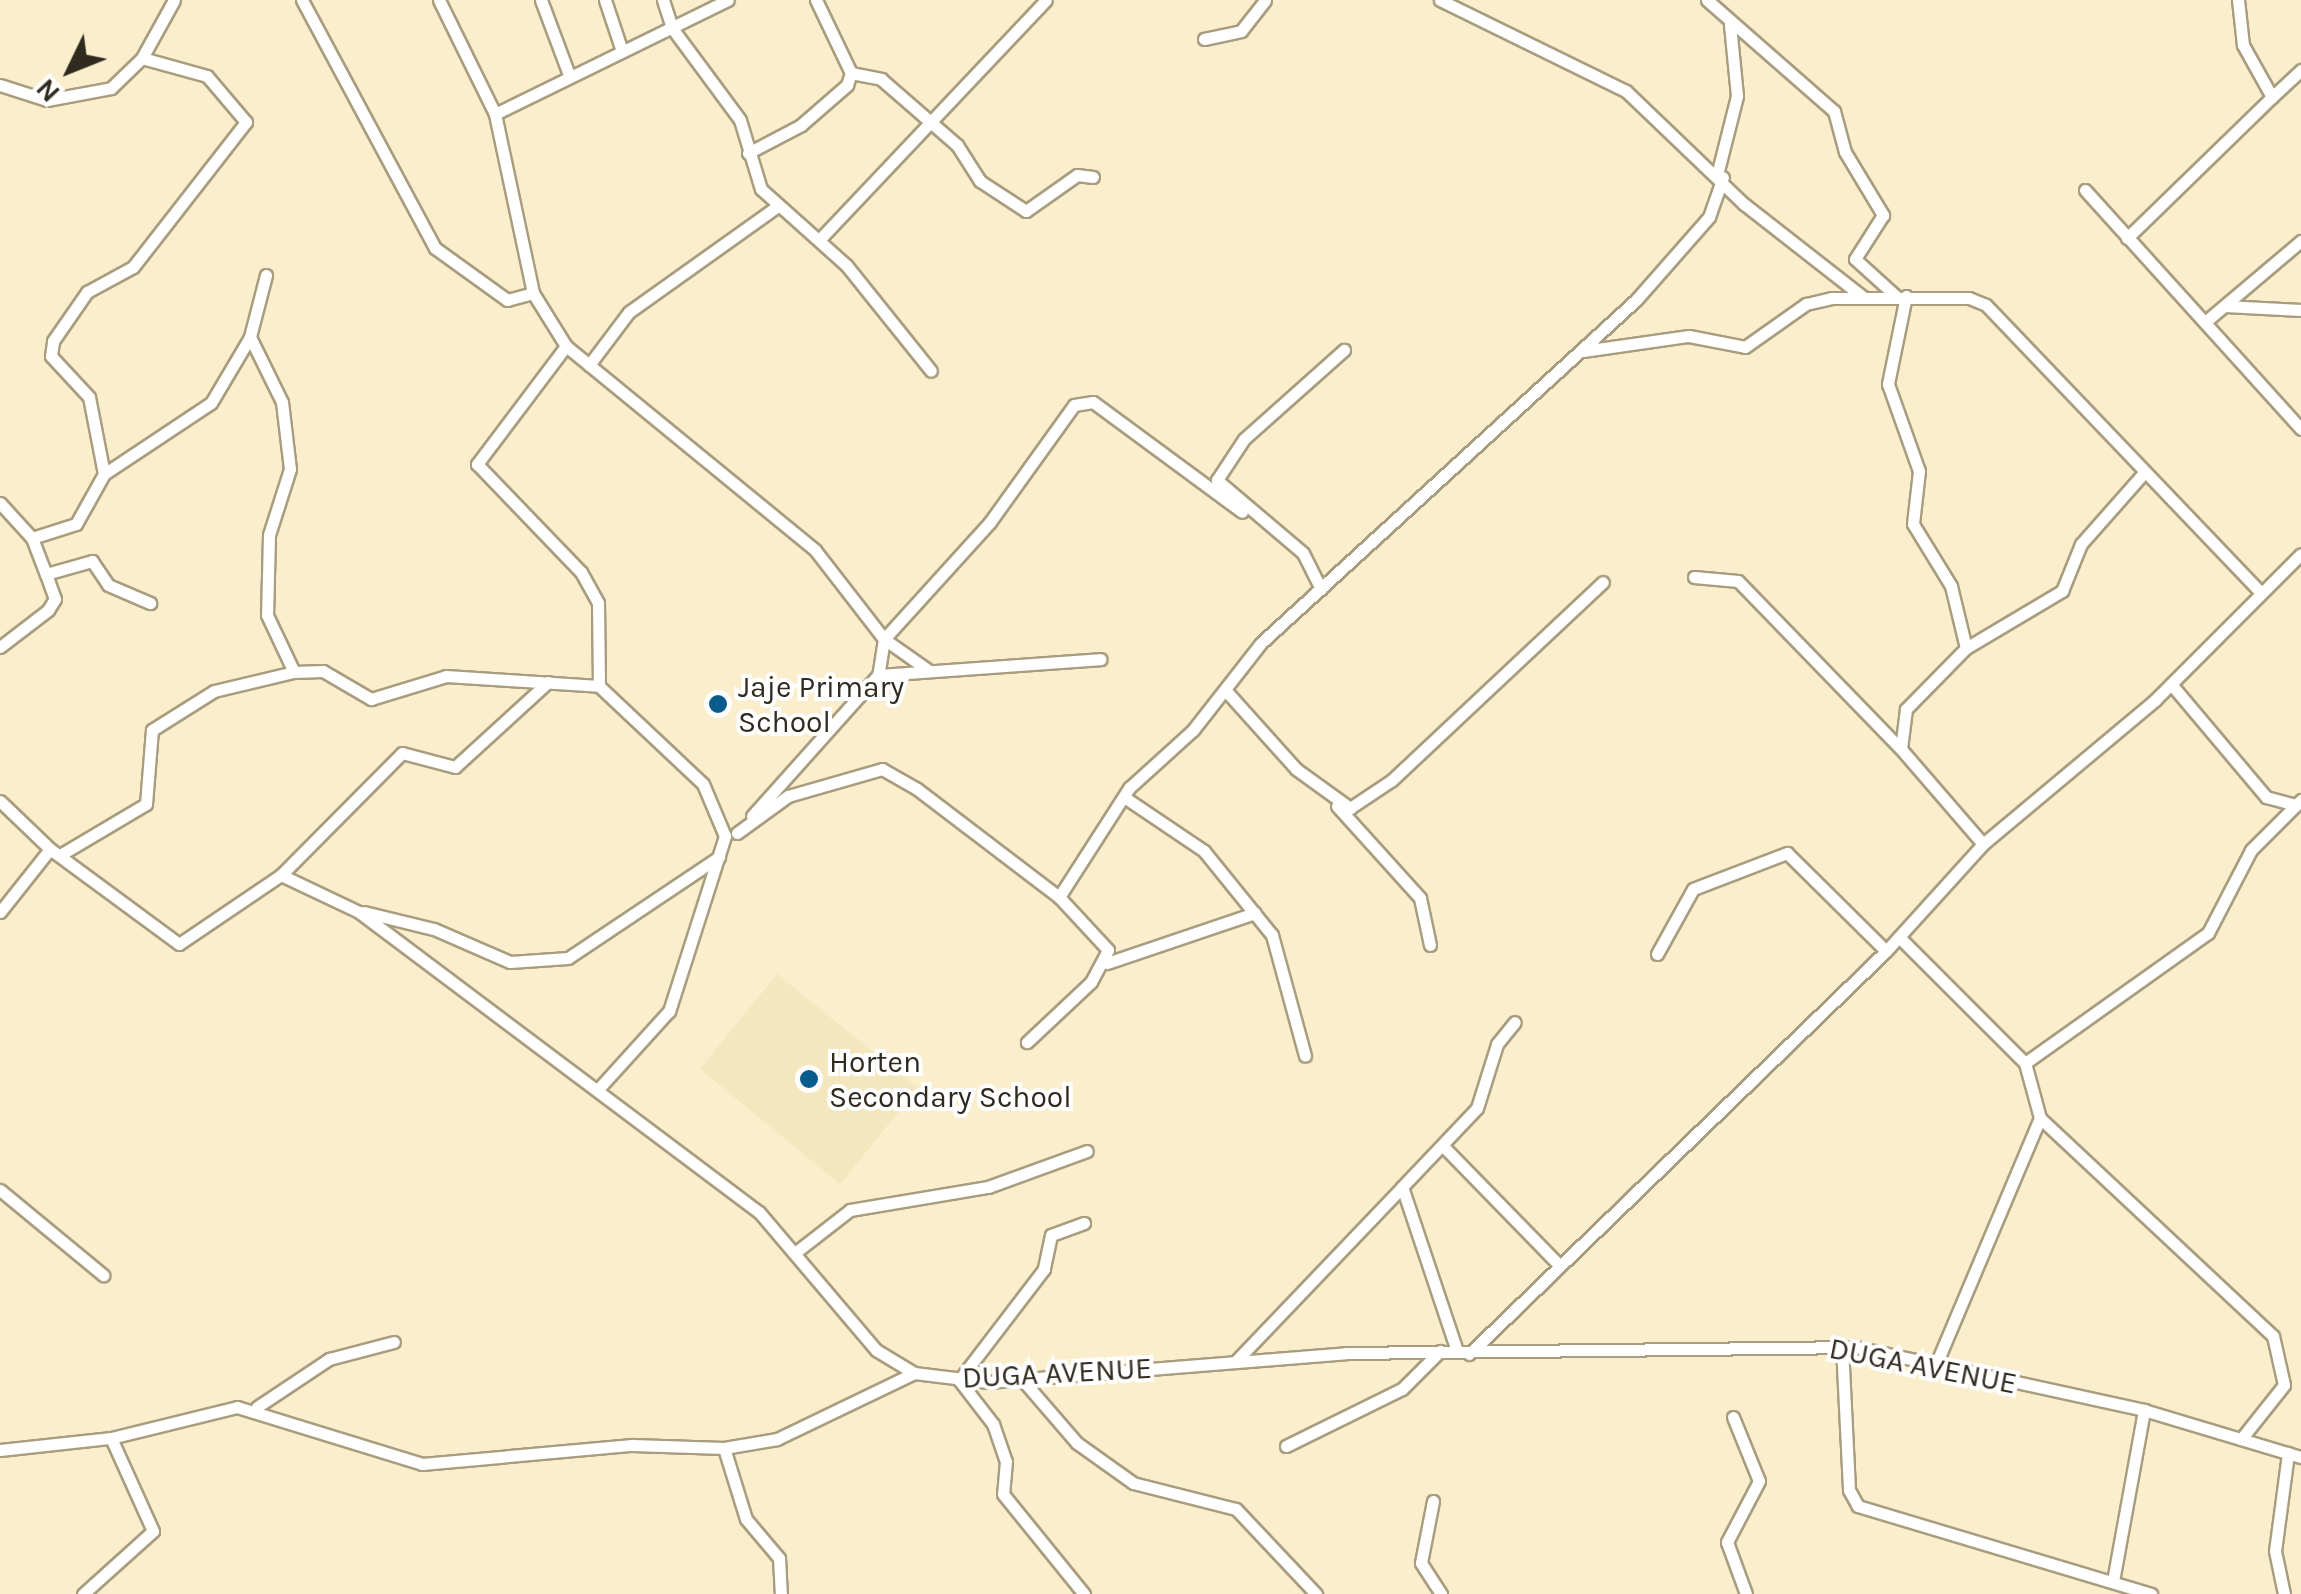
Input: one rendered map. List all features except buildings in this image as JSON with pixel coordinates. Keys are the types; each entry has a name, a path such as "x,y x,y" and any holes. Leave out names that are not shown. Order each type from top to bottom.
{"street":[{"path":"0,85 76,99 111,88 142,58 174,0"},
{"path":"302,0 435,248 507,300 533,293"},
{"path":"439,0 495,114 533,293 566,346 816,550 884,639 928,670"},
{"path":"541,0 569,75"},
{"path":"605,0 622,51"},
{"path":"663,0 672,28 740,120 752,174 779,206 819,240 931,371"},
{"path":"495,114 728,0"},
{"path":"816,0 851,73"},
{"path":"819,240 929,119 1046,0"},
{"path":"1204,40 1240,30 1265,0"},
{"path":"1440,0 1586,65 1864,297"},
{"path":"1707,0 1834,111 1845,152 1883,215 1855,258 1901,297"},
{"path":"2238,0 2243,45 2272,97"},
{"path":"1059,897 1127,799 1227,692 1261,642 1582,350 1709,217 1737,96 1730,24"},
{"path":"104,474 89,397 51,356 53,341 87,292 133,266 246,122 207,76 142,58"},
{"path":"2127,238 2301,70"},
{"path":"748,152 801,125 851,73"},
{"path":"851,73 882,80 929,119 980,181 1026,211 1077,176 1093,178"},
{"path":"2085,190 2301,430"},
{"path":"589,365 629,312 779,206"},
{"path":"2205,322 2301,240"},
{"path":"32,538 76,524 104,474 211,402 250,337 266,275"},
{"path":"1582,350 1689,336 1746,347 1806,304 1864,297 1986,305 2143,474 2260,592"},
{"path":"1901,297 1888,384 1919,471 1914,524 1951,586 1966,648"},
{"path":"2225,306 2301,310"},
{"path":"250,337 287,425 290,469 269,535 267,615 294,672"},
{"path":"566,346 477,464 581,572 598,603 599,686"},
{"path":"1320,589 1303,553 1217,480 1244,439 1344,350"},
{"path":"601,1086 668,1011 718,857 731,834 878,675 884,639 990,522 1074,405 1092,402 1242,512"},
{"path":"1902,749 1906,708 1966,648 2062,591 2082,544 2143,474"},
{"path":"0,502 32,538 55,599 48,610 0,647"},
{"path":"1402,1187 1463,1352 1559,1265 1886,950 1983,844 2171,684 2301,554"},
{"path":"46,574 92,562 108,585 150,603"},
{"path":"1694,577 1738,581 1902,749 1983,844"},
{"path":"1337,806 1361,804 1392,780 1603,582"},
{"path":"878,675 928,670 1034,670 1100,658"},
{"path":"1,910 54,852 146,804 152,730 172,712 294,672 323,671 370,699 446,676 599,686 703,784 731,834"},
{"path":"0,801 54,852 179,944 281,876 402,753 455,767 548,682"},
{"path":"2171,684 2266,797 2298,802"},
{"path":"1227,692 1420,898 1430,945"},
{"path":"731,834 788,796 882,770 1059,897 1100,935 1107,963"},
{"path":"1127,799 1204,851 1254,913 1287,966 1306,1056"},
{"path":"2025,1063 2208,933 2251,850 2298,802"},
{"path":"1657,954 1693,888 1787,853 1886,950"},
{"path":"359,912 434,928 510,962 568,958 718,857"},
{"name":"DUGA AVENUE","path":"281,876 359,912 601,1086 796,1252 876,1350 914,1373 959,1380 1440,1351 1842,1346 2144,1410 2295,1455"},
{"path":"1027,1042 1107,963 1254,913"},
{"path":"1899,937 2025,1063 2040,1118 2273,1336 2284,1385 2241,1440"},
{"path":"1235,1362 1477,1108 1497,1044 1514,1022"},
{"path":"1934,1366 2040,1118"},
{"path":"1443,1146 1559,1265"},
{"path":"796,1252 850,1210 1002,1183 1088,1151"},
{"path":"0,1190 103,1275"},
{"path":"1084,1223 1052,1236 1044,1270 959,1380 993,1424 1006,1461 1003,1494 1084,1594"},
{"path":"257,1407 329,1359 394,1342"},
{"path":"1842,1346 1849,1490 1858,1506 2151,1594"},
{"path":"1286,1446 1402,1389 1440,1351"},
{"path":"0,1450 111,1438 174,1416 257,1407 422,1464 632,1446 724,1448 777,1439 914,1373"},
{"path":"1020,1378 1077,1443 1132,1483 1236,1509 1316,1594"},
{"path":"2113,1581 2144,1410"},
{"path":"1733,1417 1759,1481 1727,1542 1746,1594"},
{"path":"83,1594 153,1530 111,1438"},
{"path":"724,1448 746,1519 780,1558 782,1594"},
{"path":"2284,1594 2275,1551 2295,1455"},
{"path":"1433,1502 1421,1562 1441,1594"}],"shaded area":[{"name":"Horten Secondary School","path":"777,974 918,1088 840,1184 700,1069"}],"place":[{"name":"Jaje Primary School","path":"718,704"},
{"name":"Horten Secondary School","path":"809,1079"}]}
